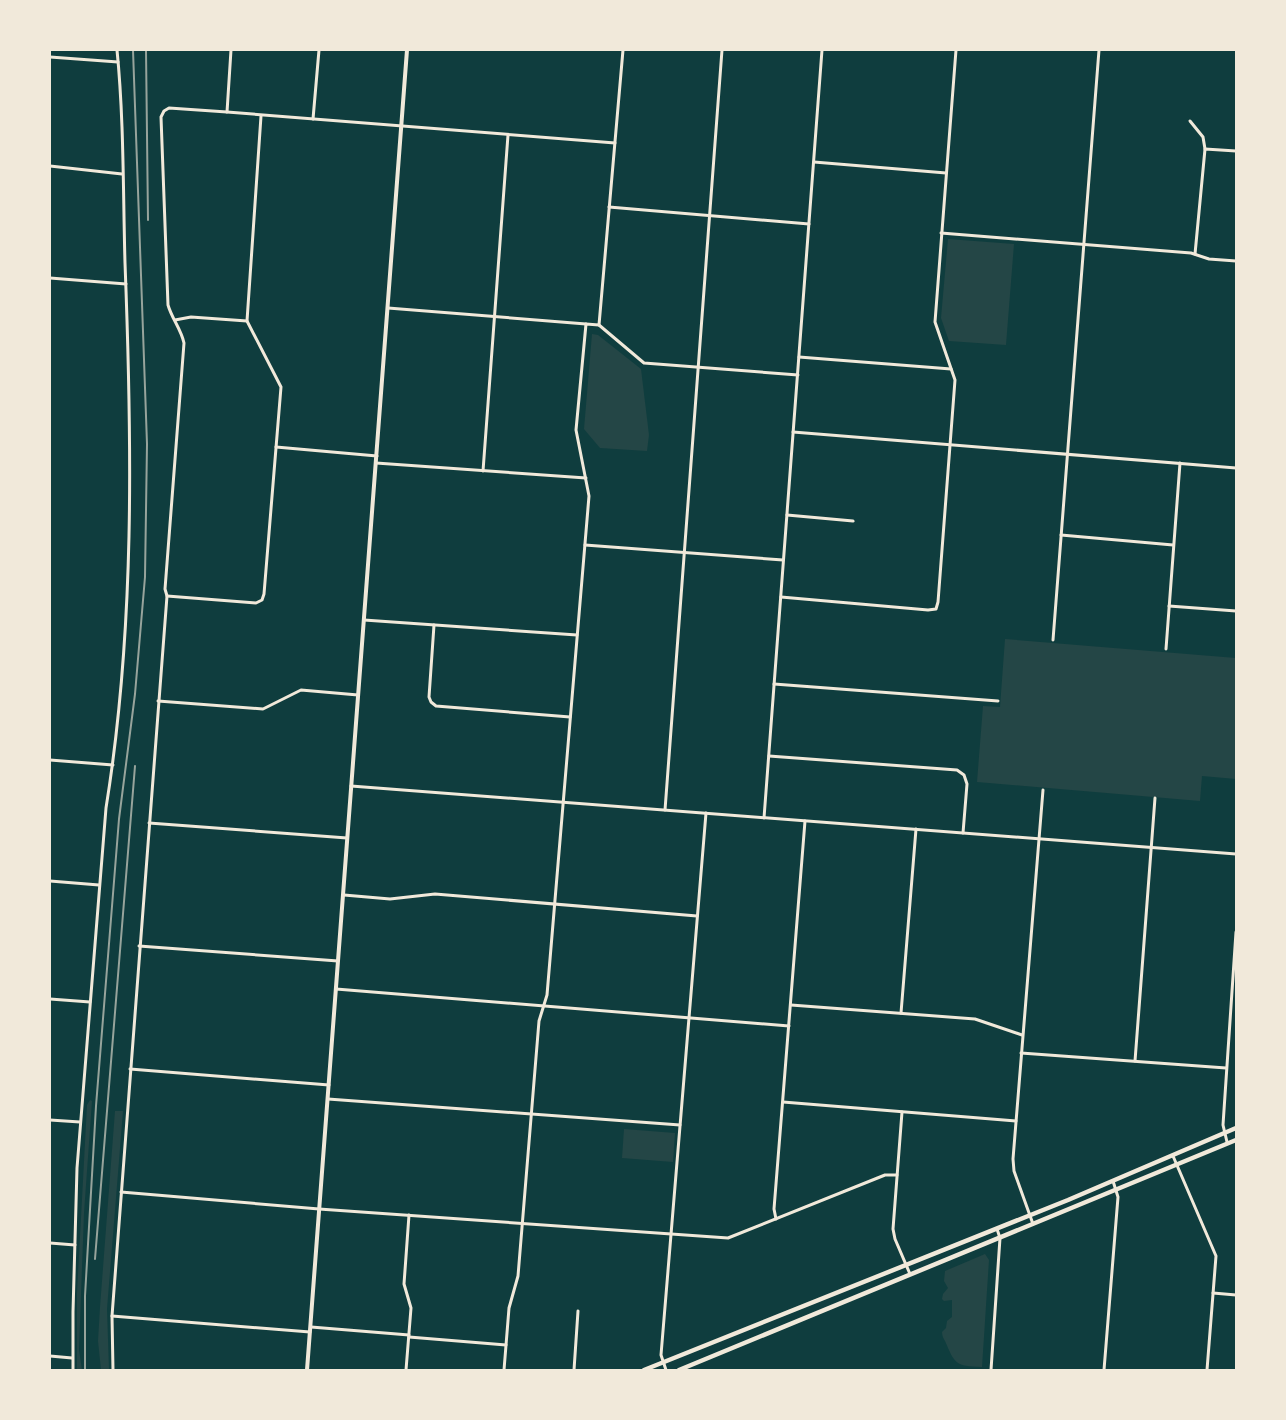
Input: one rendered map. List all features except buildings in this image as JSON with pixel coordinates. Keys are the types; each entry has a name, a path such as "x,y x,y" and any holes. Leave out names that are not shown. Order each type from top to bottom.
{"main road":[{"path":"644,1371 997,1229 1236,1128"},
{"path":"679,1371 1236,1140"},
{"path":"787,1312 791,1324"}],"street":[{"path":"73,1371 75,1245 81,1122 99,885 106,808 113,765 126,607 130,416 117,50"},
{"path":"227,112 231,50"},
{"path":"313,120 319,50"},
{"path":"307,1371 408,50"},
{"path":"599,325 623,50"},
{"path":"665,810 722,50"},
{"path":"764,818 822,50"},
{"path":"781,597 936,609 955,380 935,322 956,50"},
{"path":"1053,640 1099,50"},
{"path":"50,57 118,62"},
{"path":"113,1371 112,1316 184,344 182,333 168,305 161,117 169,108 615,143"},
{"path":"167,596 256,603 262,600 264,594 281,387 248,321 261,115"},
{"path":"1190,121 1203,137 1205,149 1194,254"},
{"path":"483,471 507,135"},
{"path":"1205,149 1236,151"},
{"path":"814,162 946,173"},
{"path":"50,166 122,174"},
{"path":"609,207 809,224"},
{"path":"941,233 1194,254 1209,259 1236,261"},
{"path":"50,278 126,284"},
{"path":"388,308 599,325 644,363 798,375"},
{"path":"175,320 191,317 248,321"},
{"path":"504,1371 509,1308 519,1276 538,1020 547,995 589,496 576,430 586,324"},
{"path":"799,357 951,369"},
{"path":"794,432 1236,468"},
{"path":"276,447 377,456"},
{"path":"376,463 586,478"},
{"path":"1166,649 1180,463"},
{"path":"787,516 853,521"},
{"path":"1061,535 1174,545"},
{"path":"585,544 784,561"},
{"path":"1169,606 1236,612"},
{"path":"364,620 577,636"},
{"path":"434,625 429,696 431,702 436,706 570,717"},
{"path":"774,684 998,701"},
{"path":"158,701 263,709 301,690 358,695"},
{"path":"769,756 957,770 964,775 967,784 963,833"},
{"path":"50,760 113,765"},
{"path":"351,786 1236,854"},
{"path":"1034,1225 1014,1171 1012,1159 1043,790"},
{"path":"1135,1061 1155,798"},
{"path":"666,1371 661,1355 706,813"},
{"path":"776,1219 774,1209 805,821"},
{"path":"149,823 347,838"},
{"path":"902,1013 916,829"},
{"path":"50,881 99,885"},
{"path":"343,895 390,899 435,894 698,916"},
{"path":"1228,1144 1223,1125 1236,932"},
{"path":"139,946 338,962"},
{"path":"336,989 789,1026"},
{"path":"50,999 90,1002"},
{"path":"791,1005 975,1019 1022,1035"},
{"path":"1021,1053 1227,1068"},
{"path":"130,1070 328,1085"},
{"path":"328,1099 680,1125"},
{"path":"783,1102 1016,1121"},
{"path":"903,1112 893,1229 910,1275"},
{"path":"50,1120 81,1122"},
{"path":"1173,1156 1216,1257 1207,1371"},
{"path":"121,1192 319,1209 728,1238 885,1175 897,1175"},
{"path":"1104,1371 1118,1197 1113,1180"},
{"path":"406,1371 411,1308 404,1284 409,1215"},
{"path":"991,1371 1000,1239 997,1229"},
{"path":"50,1243 75,1245"},
{"path":"1213,1293 1236,1295"},
{"path":"574,1371 578,1311"},
{"path":"112,1316 409,1336 506,1345"},
{"path":"50,1356 72,1358"}],"shaded area":[{"path":"948,239 1014,244 1006,345 949,341 941,318"},
{"path":"592,334 598,335 641,369 649,435 647,451 600,448 584,429"},
{"path":"1005,639 1236,658 1236,779 1202,776 1200,801 977,782 983,706 1000,707"},
{"path":"90,1100 92,1101 84,1213 79,1350 82,1370 77,1370 77,1293 87,1105"},
{"path":"115,1111 123,1111 107,1309 109,1370 101,1370 98,1341"},
{"path":"624,1129 675,1133 673,1162 622,1158"},
{"path":"985,1254 989,1260 982,1367 966,1366 954,1359 942,1335 947,1321 952,1317 952,1300 942,1299 948,1288 944,1281 945,1271"}],"railway":[{"path":"85,1370 85,1296 96,1106 119,819 135,694 145,577 147,444 133,50"},
{"path":"146,50 148,220"},
{"path":"95,1259 135,766"}]}
